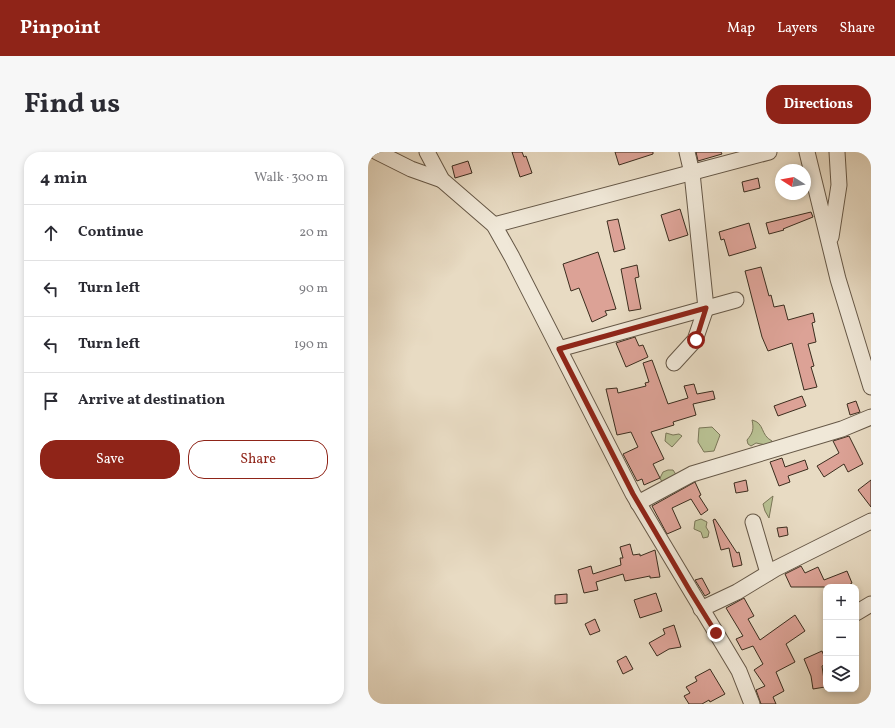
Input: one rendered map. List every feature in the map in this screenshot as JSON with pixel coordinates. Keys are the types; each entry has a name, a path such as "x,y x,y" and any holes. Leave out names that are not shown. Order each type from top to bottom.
{"street":[{"path":"377,152 411,169 442,180"},
{"path":"427,152 442,180 494,225 638,503 739,671 752,704"},
{"path":"674,363 696,340 706,308 692,173 688,152"},
{"path":"494,225 769,152"},
{"path":"807,152 830,244 871,387"},
{"path":"830,244 839,186 837,152"},
{"path":"559,349 736,300"},
{"path":"638,503 692,474 842,429 871,417"},
{"path":"701,609 737,592 768,573 871,521"},
{"path":"753,522 768,573"},
{"path":"859,611 871,604"}],"green space":[{"path":"752,420 761,426 766,436 772,441 771,446 756,443 751,446 748,444 747,440 751,435 753,426"},
{"path":"712,427 720,435 714,451 704,452 698,442 699,428"},
{"path":"666,433 673,435 679,434 682,436 672,447 665,441"},
{"path":"673,470 677,476 663,484 660,478 663,472"},
{"path":"773,496 769,518 763,504"},
{"path":"701,519 707,522 706,527 709,532 708,537 703,538 701,532 694,529 695,521"}],"building":[{"path":"512,152 522,152 524,157 526,156 532,173 520,177"},
{"path":"615,152 653,152 653,154 619,165"},
{"path":"696,152 721,152 722,154 698,161"},
{"path":"468,161 472,173 455,178 452,166"},
{"path":"758,178 760,188 744,192 742,182"},
{"path":"680,209 688,235 669,241 661,215"},
{"path":"811,212 813,217 783,229 784,230 769,234 766,223"},
{"path":"618,219 625,249 614,252 607,221"},
{"path":"749,223 756,248 729,256 724,239 721,240 719,232"},
{"path":"598,252 616,309 605,311 607,315 592,322 579,288 571,291 563,264"},
{"path":"637,265 639,277 635,278 641,309 629,311 621,269"},
{"path":"761,267 769,296 771,295 774,307 784,305 788,320 813,313 815,322 812,323 816,342 808,344 814,366 811,367 817,387 804,390 792,343 768,351 762,337 745,271"},
{"path":"635,337 639,346 643,345 648,357 626,367 616,343"},
{"path":"652,360 668,404 688,398 684,386 694,384 697,394 713,391 715,399 693,404 696,415 673,422 674,425 651,432 664,459 653,464 660,478 644,485 642,479 637,481 623,454 638,447 631,432 617,435 606,389 617,388 618,393 646,386 645,383 649,382 643,363"},
{"path":"802,396 806,406 778,416 774,406"},
{"path":"856,401 860,412 850,415 847,404"},
{"path":"849,436 863,464 848,472 844,464 824,477 817,466 839,453 833,441"},
{"path":"782,458 785,467 805,460 808,469 788,476 790,482 779,486 770,462"},
{"path":"746,480 748,491 736,493 734,483"},
{"path":"871,480 871,507 858,490"},
{"path":"695,482 701,495 699,496 708,510 701,515 691,499 672,508 681,528 667,534 652,506"},
{"path":"715,519 737,553 739,552 742,565 733,567 729,548 721,550 713,520"},
{"path":"787,527 788,535 779,537 777,528"},
{"path":"630,544 633,555 640,554 640,556 655,550 660,577 650,578 650,576 625,581 623,574 596,582 598,590 584,593 578,570 591,566 593,574 621,565 620,558 623,558 620,547"},
{"path":"801,566 805,573 818,567 824,580 847,571 852,583 823,584 823,587 791,587 785,574"},
{"path":"702,578 710,593 705,596 695,580"},
{"path":"656,593 662,611 640,618 634,600"},
{"path":"567,594 567,603 555,604 555,595"},
{"path":"744,598 754,616 748,619 760,640 795,615 805,631 786,644 795,662 776,672 784,691 773,697 776,704 761,704 756,690 765,686 754,670 763,664 753,646 742,650 736,639 743,636 726,608"},
{"path":"595,619 600,631 590,635 585,624"},
{"path":"674,625 681,647 669,649 657,656 649,643 665,634 663,629"},
{"path":"822,651 823,687 813,689 811,676 804,659"},
{"path":"626,656 633,669 623,674 617,661"},
{"path":"710,669 725,694 710,702 709,700 702,704 689,704 684,696 690,693 686,687 697,681 695,677"}],"route":[{"path":"696,340 706,308 559,349 633,494 716,633"}]}
